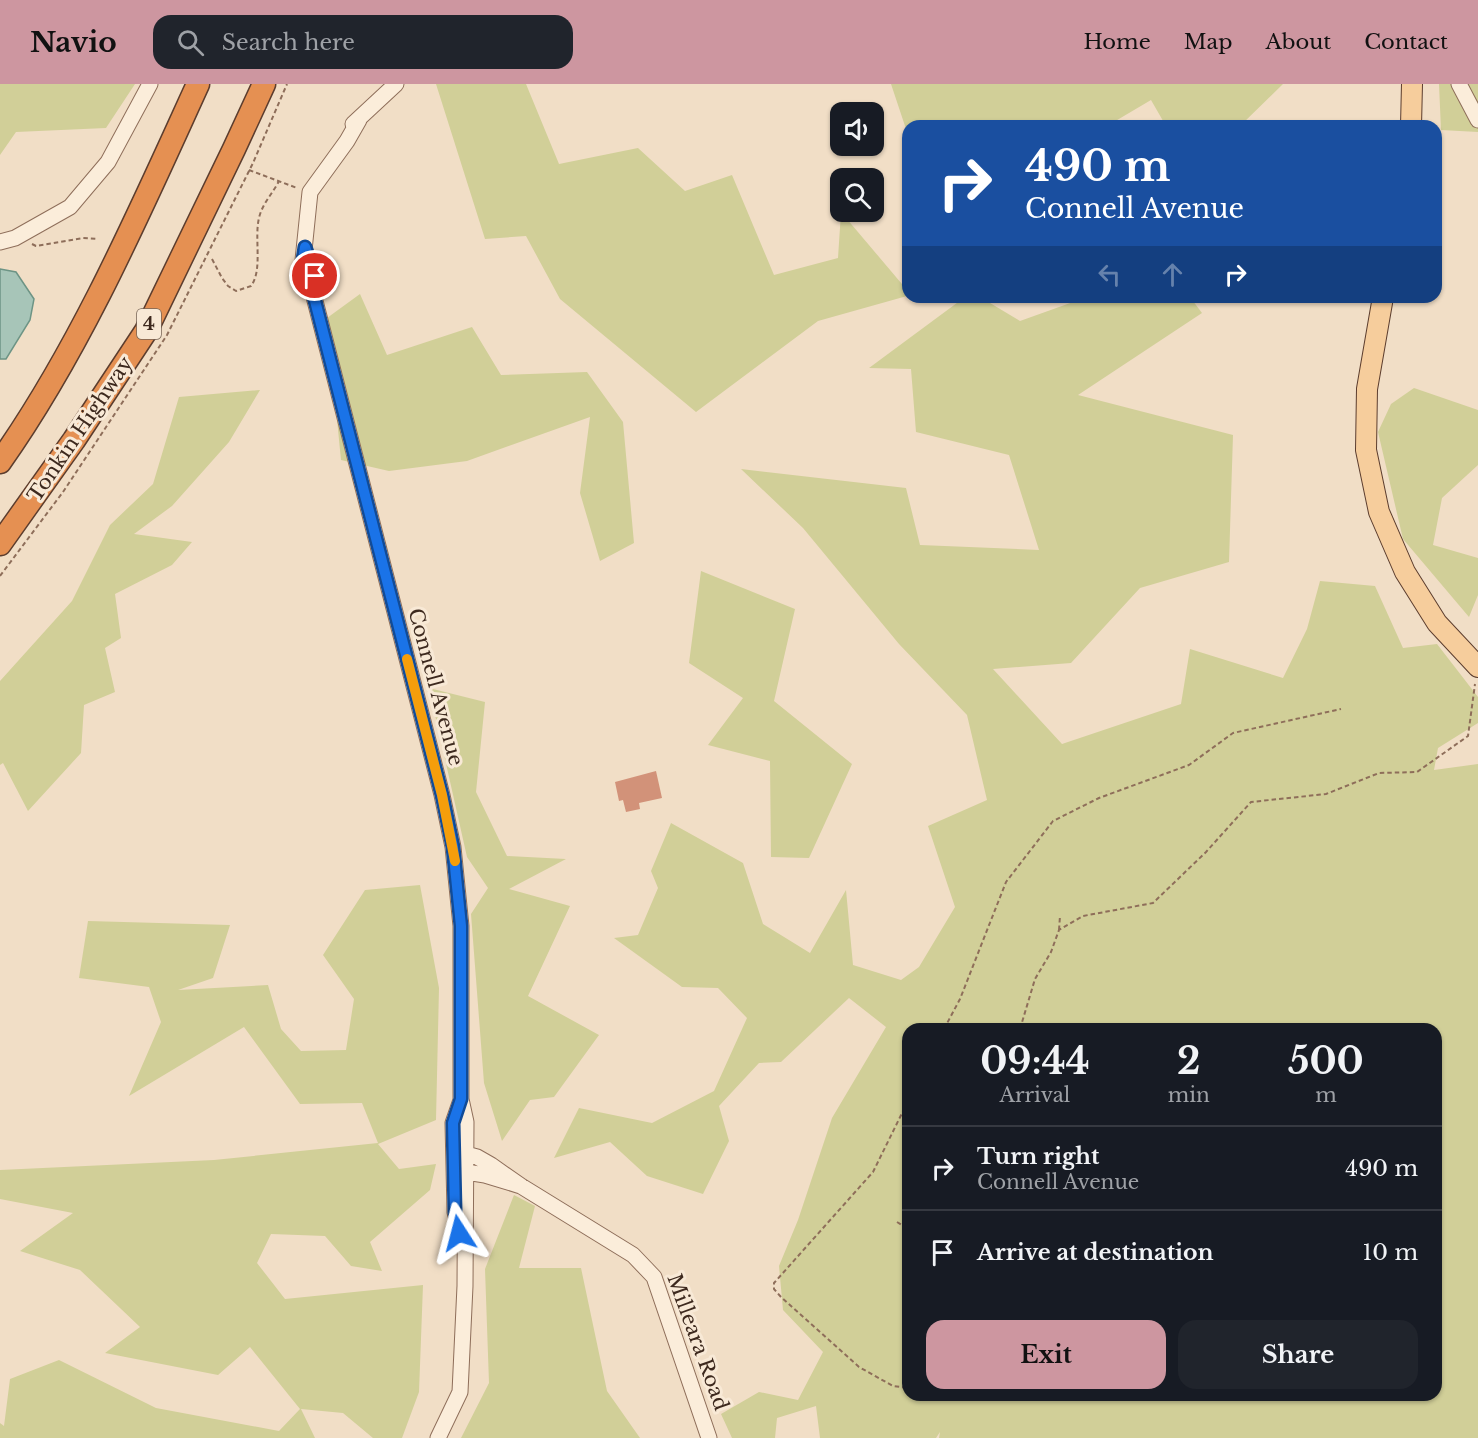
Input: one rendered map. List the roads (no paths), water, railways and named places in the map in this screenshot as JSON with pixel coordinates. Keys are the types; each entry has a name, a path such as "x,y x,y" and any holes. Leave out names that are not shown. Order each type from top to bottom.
{"highway":[{"path":"0,462 29,422 92,308 198,84"},
{"name":"Tonkin Highway","path":"0,544 74,440 146,331 264,84"}],"main road":[{"path":"1412,84 1412,120"},
{"path":"1382,303 1367,389 1366,440 1379,512 1405,572 1437,623 1478,667"}],"street":[{"path":"8,240 69,207 108,162 150,84"},
{"name":"Connell Avenue","path":"396,84 380,97 359,120 347,141 310,192 303,260 439,784 453,847 461,926 461,1099 453,1123 460,1157 455,1212 464,1254"},
{"path":"1459,84 1478,120"},
{"path":"460,1157 466,1172"},
{"name":"Milleara Road","path":"460,1157 477,1157 491,1165 633,1255 654,1277 709,1438"},
{"name":"Connell Avenue","path":"438,1438 460,1392 465,1286 466,1172"},
{"name":"Milleara Road","path":"466,1172 521,1186"}]}
